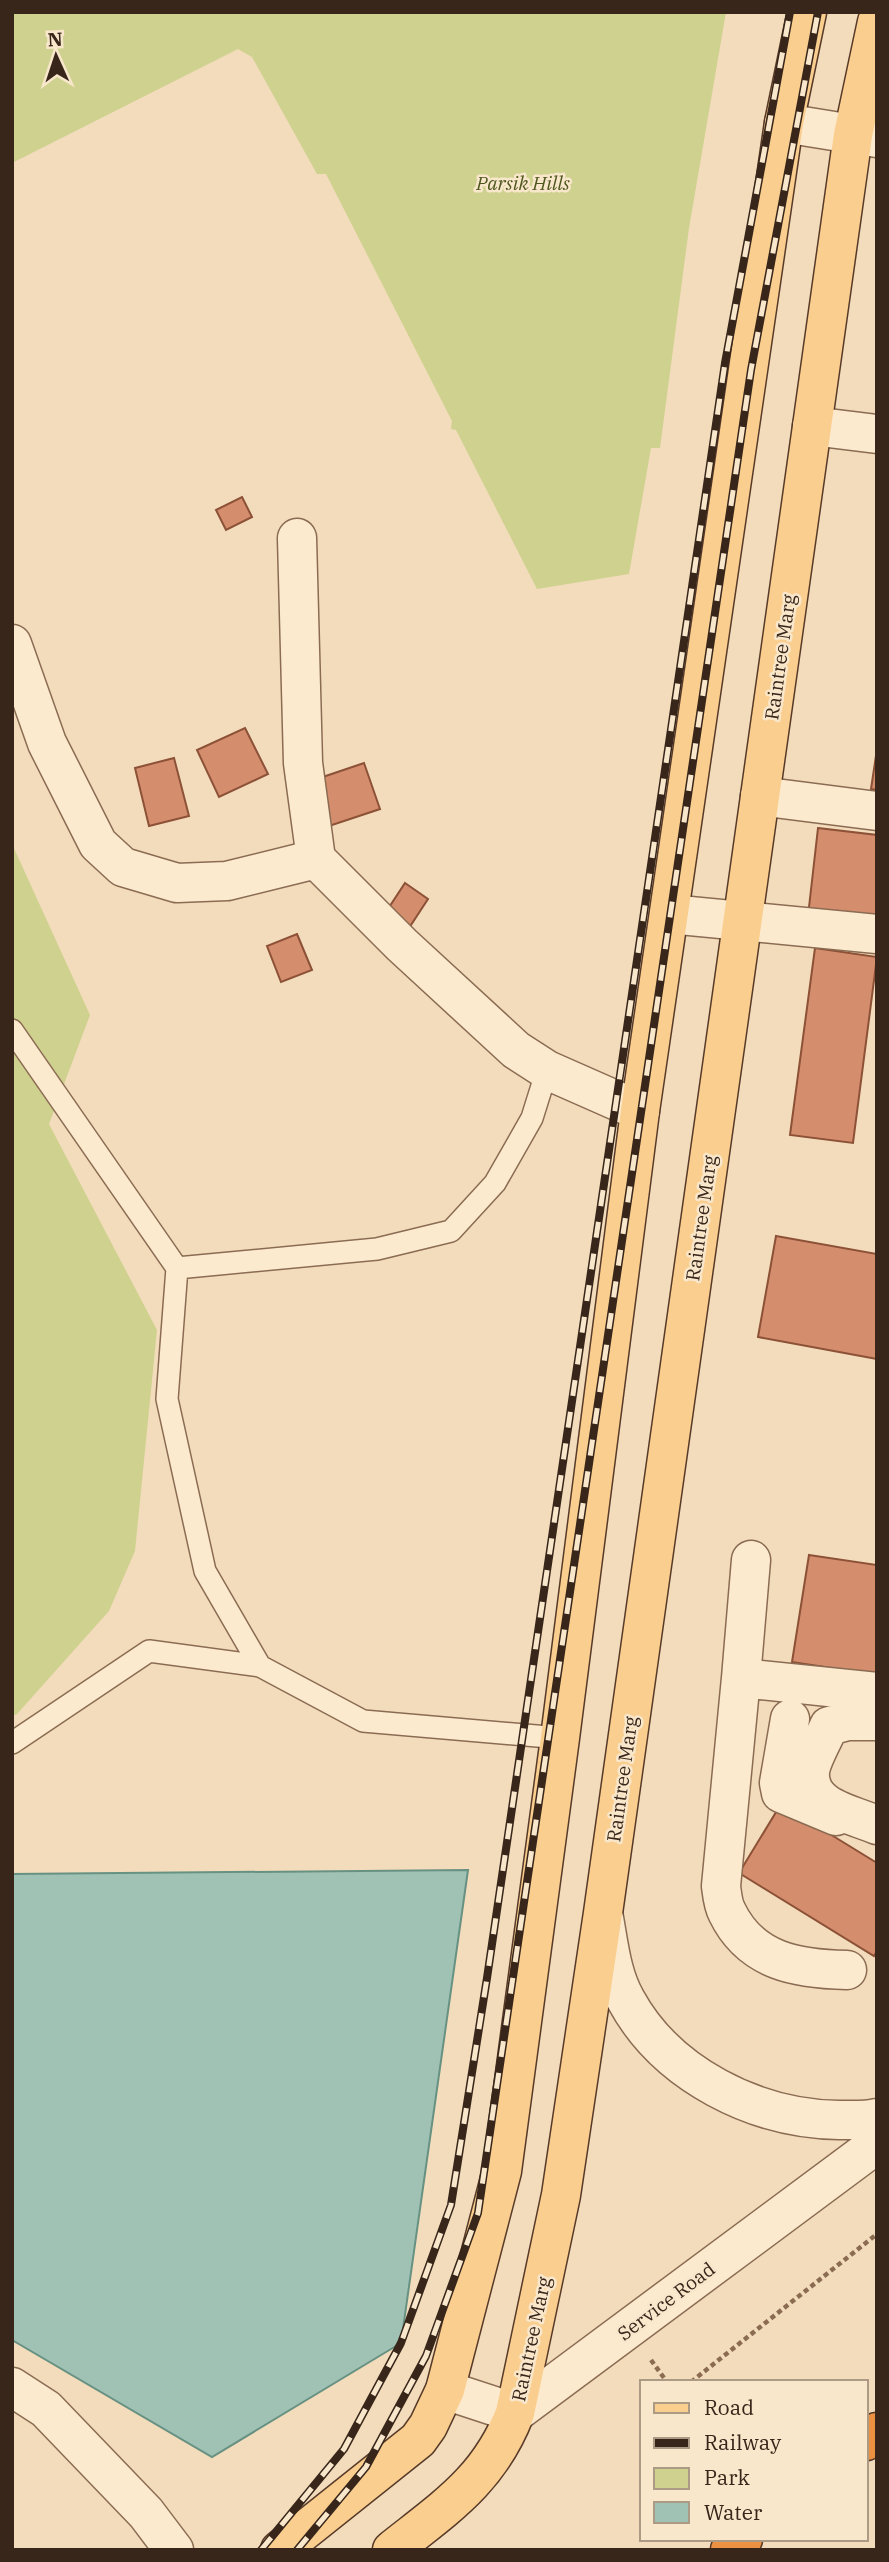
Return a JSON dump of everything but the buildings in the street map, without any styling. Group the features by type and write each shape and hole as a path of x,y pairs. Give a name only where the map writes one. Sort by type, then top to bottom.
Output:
{"main road":[{"path":"280,2550 418,2440 428,2426 444,2390 502,2171 561,1738 639,1111 784,123 807,12"},
{"name":"Raintree Marg","path":"392,2550 479,2477 507,2435 515,2413 561,2195 812,426 865,136 877,22"}],"street":[{"path":"784,123 865,136"},
{"path":"812,426 877,434"},
{"path":"297,538 303,763 316,859 402,945 516,1050 547,1070 639,1111"},
{"path":"12,644 47,743 98,844 123,867 177,883 227,881 316,859"},
{"path":"760,796 877,811"},
{"path":"668,914 877,934"},
{"path":"751,1560 721,1886 726,1911 741,1934 775,1961 810,1969 847,1970"},
{"path":"741,1678 877,1692"},
{"path":"790,1718 779,1783 781,1793 877,1833"},
{"path":"877,1721 848,1721 829,1726 810,1771 814,1794 821,1802 877,1825"},
{"path":"603,1913 612,1965 624,1998 641,2025 664,2050 708,2084 759,2107 814,2120 877,2118"},
{"name":"Service Road","path":"515,2413 877,2144"},
{"path":"12,2387 46,2409 146,2514 174,2550"},
{"path":"444,2390 515,2413"}],"lane":[{"path":"12,1030 177,1268 167,1399 205,1571 260,1666"},
{"path":"177,1268 377,1249 452,1231 495,1183 532,1118 547,1070"},
{"path":"12,1743 149,1651 260,1666 363,1721 561,1738"}],"path":[{"path":"694,2380 877,2234"}],"green space":[{"name":"Parsik Hills","path":"12,12 726,12 689,228 660,448 651,448 629,574 537,589 456,430 451,429 452,421 326,174 317,174 252,57 238,49 12,163"},
{"path":"12,844 90,1015 49,1124 157,1330 135,1551 109,1611 17,1714 12,1716"}],"water":[{"path":"468,1870 401,2343 212,2457 12,2340 12,1874"}],"railway":[{"path":"261,2550 344,2449 401,2343 451,2205 487,1978 725,363 790,12"},
{"path":"297,2550 366,2467 426,2356 478,2213 751,370 818,12"}]}
